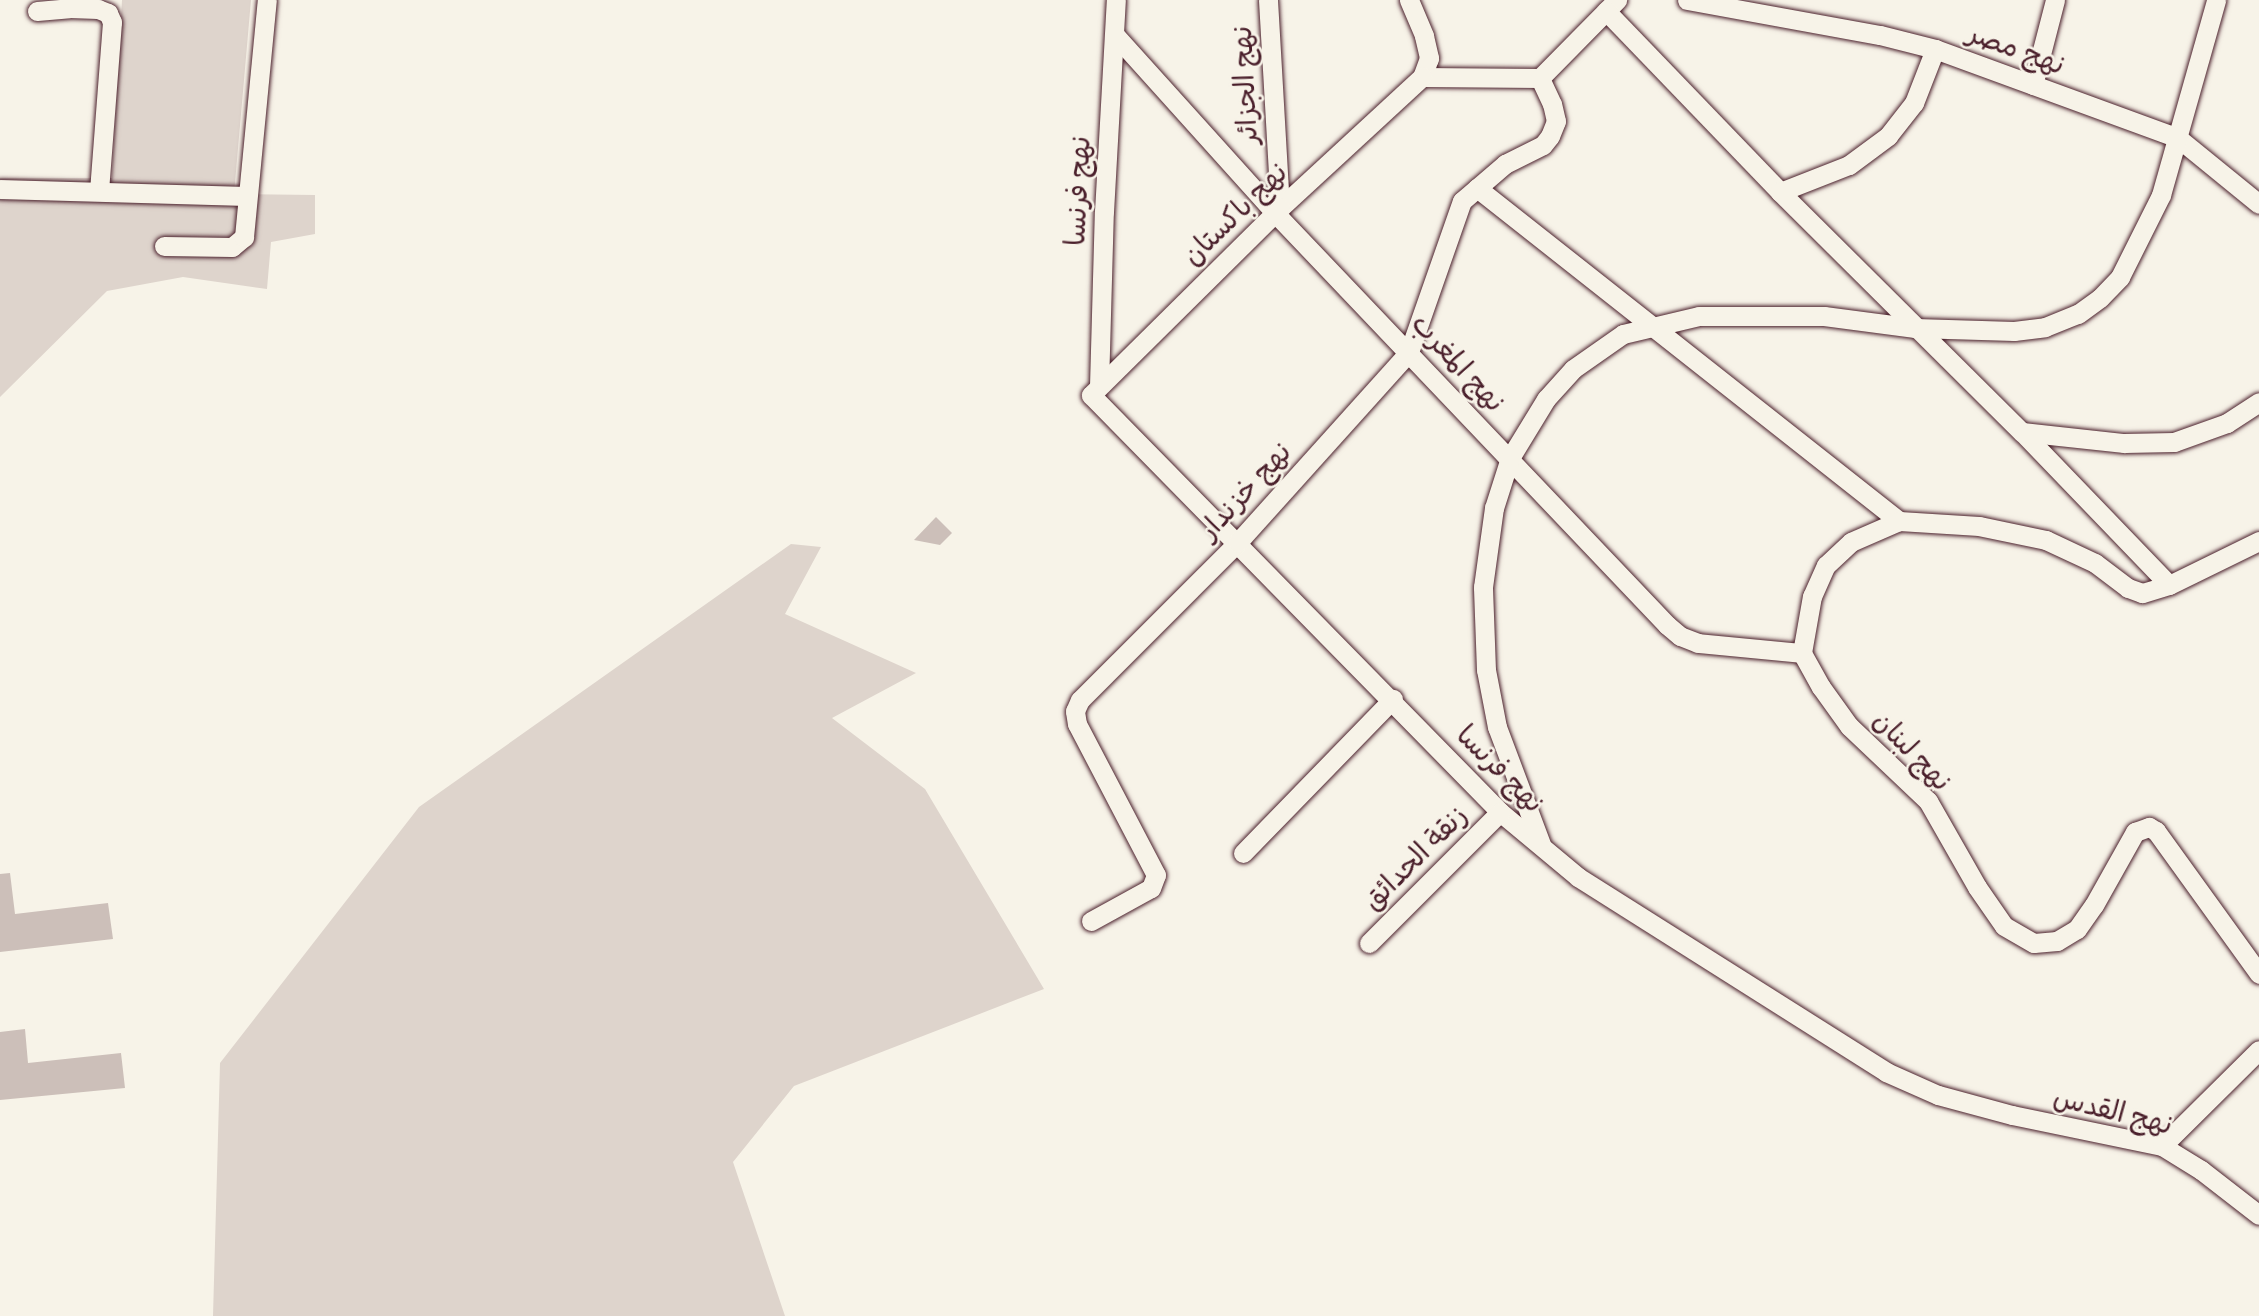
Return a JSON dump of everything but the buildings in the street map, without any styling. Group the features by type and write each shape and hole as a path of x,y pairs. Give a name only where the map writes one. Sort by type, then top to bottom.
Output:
{"street":[{"path":"164,246 232,247 239,244 244,237 267,0"},
{"name":"نهج فرنسا","path":"1116,0 1095,390 1500,812 1578,877 1886,1073 1938,1096"},
{"name":"نهج الجزائر","path":"1268,0 1278,211"},
{"path":"1409,0 1424,36 1429,58 1422,78 1540,78 1611,5 1780,192 2022,432 2169,585"},
{"name":"نهج مصر","path":"1687,0 1880,35 1935,49 2178,138 2259,204"},
{"path":"2033,85 2055,0"},
{"path":"1543,848 1497,727 1486,670 1483,587 1488,543 1510,458 1546,399 1573,369 1623,334 1699,316 1775,314 1875,320 1915,328 2014,331 2045,327 2078,314 2114,284 2130,260 2161,195 2216,0"},
{"path":"37,11 98,9 108,13 112,22 99,190"},
{"name":"نهج المغرب","path":"1115,35 1409,352 1680,636 1722,647 1802,653"},
{"path":"1780,192 1849,165 1888,136 1914,103 1935,49"},
{"name":"نهج باكستان","path":"1095,390 1278,211 1422,78"},
{"name":"نهج خزندار","path":"1091,921 1151,888 1156,875 1077,724 1075,711 1080,700 1238,542 1409,352 1462,201 1505,164 1543,145 1550,136 1556,121 1552,104 1540,78"},
{"path":"1477,188 1899,521"},
{"path":"0,189 246,196"},
{"path":"2022,432 2124,443 2174,442 2227,423 2259,402"},
{"path":"1802,653 1812,596 1826,565 1851,542 1899,521 1979,526 2046,540 2095,563 2128,588 2142,593 2169,585 2259,541"},
{"name":"نهج لبنان","path":"1802,653 1821,687 1849,726 1928,802 1977,887 2004,926 2034,943 2057,941 2077,929 2094,905 2135,832 2149,827 2156,831 2259,974"},
{"path":"1243,853 1393,699"},
{"name":"زنقة الحدائق","path":"1369,943 1500,812"},
{"path":"2162,1146 2259,1050"},
{"name":"نهج القدس","path":"1938,1096 2012,1115 2162,1146 2201,1170 2259,1214"}],"shaded area":[{"path":"122,0 251,0 234,194 315,195 315,234 271,242 267,289 183,277 107,291 0,397 0,178 112,178"},
{"path":"791,544 821,547 785,614 916,673 832,718 925,789 1044,989 794,1086 733,1162 785,1316 213,1316 220,1063 419,807"}]}
